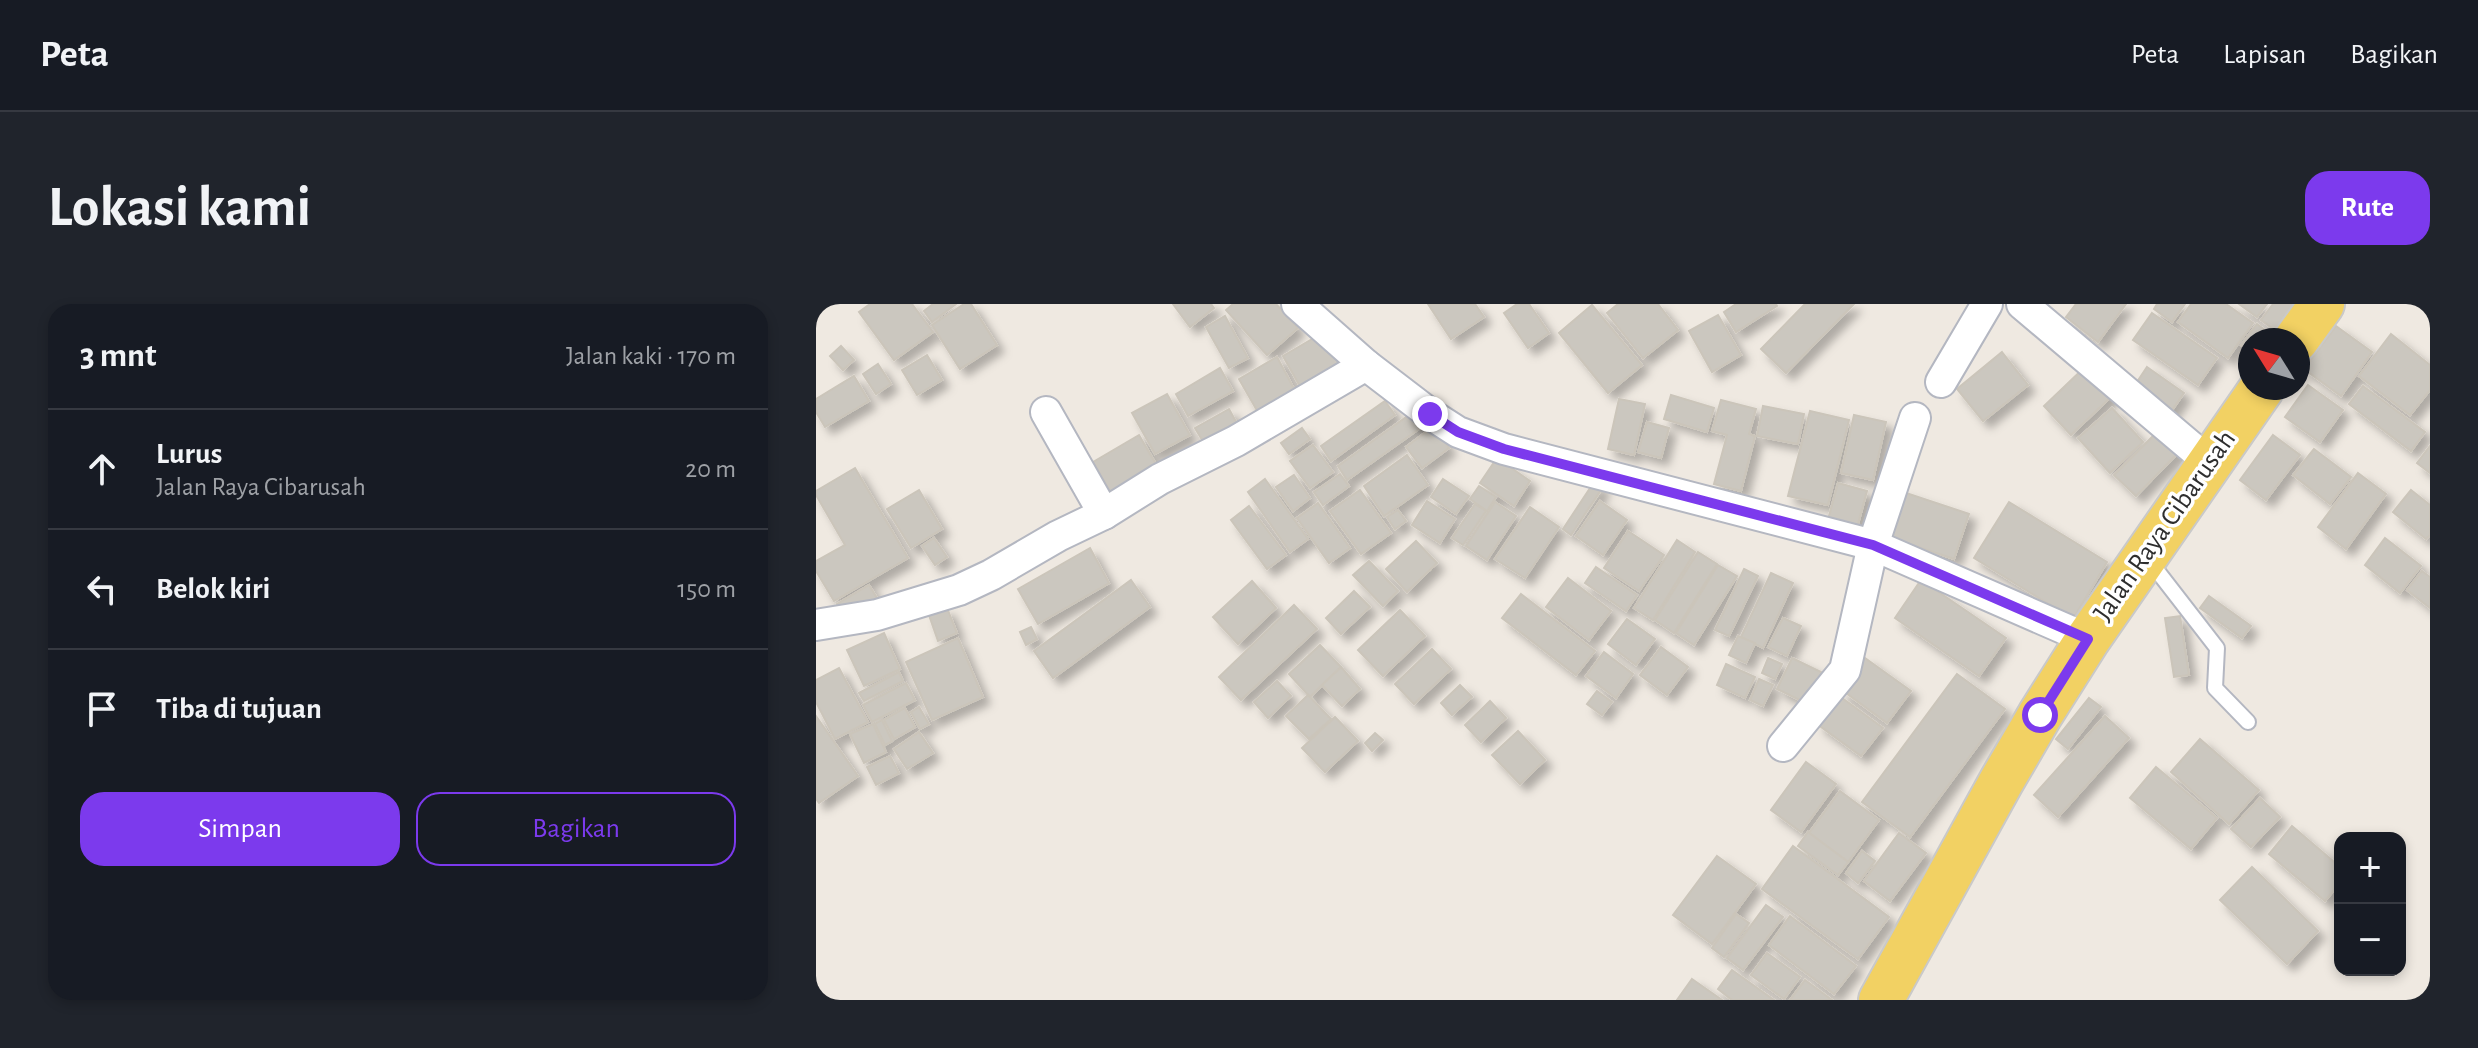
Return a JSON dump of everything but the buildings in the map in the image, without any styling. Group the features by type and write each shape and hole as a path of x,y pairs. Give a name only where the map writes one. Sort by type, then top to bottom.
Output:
{"main road":[{"path":"2305,328 2322,304"},
{"name":"Jalan Raya Cibarusah","path":"1884,999 2001,782 2088,639 2253,400"}],"street":[{"path":"1297,304 1366,365 1458,432 1478,440 1873,545 2088,639"},
{"path":"1941,382 1987,304"},
{"path":"2022,304 2209,462"},
{"path":"816,625 877,615 959,590 1104,514 1160,479 1236,441 1366,365"},
{"path":"1046,412 1104,514"},
{"path":"1783,746 1845,670 1873,545 1915,418"}],"lane":[{"path":"2145,556 2217,648 2215,688 2248,722"}],"route":[{"path":"1430,414 1458,432 1504,449 1873,545 2088,639 2040,715"}]}
